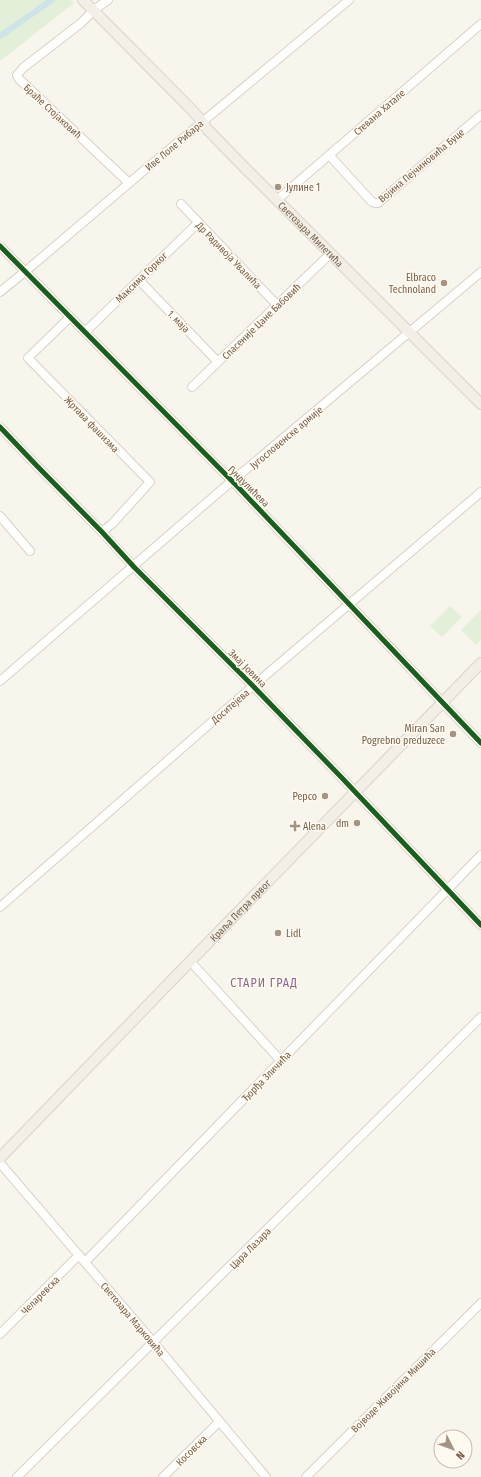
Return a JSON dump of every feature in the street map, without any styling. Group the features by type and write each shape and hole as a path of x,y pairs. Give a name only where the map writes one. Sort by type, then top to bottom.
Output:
{"main road":[{"name":"Светозара Милетића","path":"83,0 330,254 481,404"},
{"name":"Краља Петра првог","path":"0,1158 481,663"}],"street":[{"path":"94,10 108,0"},
{"name":"Иве Лоле Рибара","path":"0,292 202,121 349,0"},
{"name":"Браће Стојаковић","path":"94,10 81,23 23,68 17,75 19,79 44,104 129,183"},
{"name":"Стевана Хатале","path":"277,200 330,156 481,24"},
{"name":"Војина Пејчиновића Буце","path":"330,156 372,202 378,203 481,115"},
{"name":"Др Радивоја Увалића","path":"181,204 277,305"},
{"name":"Максима Горког","path":"85,332 198,223"},
{"name":"Гундулићева","path":"0,246 232,482 481,743"},
{"name":"Спасеније Цане Бабовић","path":"192,387 330,254"},
{"name":"Југословенске армије","path":"0,681 232,482 481,272"},
{"name":"1. маја","path":"139,280 218,362"},
{"name":"Жртава фашизма","path":"70,316 28,358 150,482 112,524 102,532"},
{"name":"Змај Јовина","path":"0,427 134,567 254,686 481,925"},
{"name":"Доситејева","path":"0,907 349,604 481,492"},
{"path":"0,516 30,551"},
{"name":"Ђорђа Зличића","path":"82,1259 281,1061 481,855"},
{"path":"190,961 281,1061"},
{"name":"Цара Лазара","path":"17,1477 154,1343 481,1017"},
{"name":"Светозара Марковића","path":"0,1163 266,1477"},
{"name":"Челаревска","path":"0,1334 82,1259"},
{"name":"Војводе Живојина Мишића","path":"306,1477 481,1303"},
{"name":"Косовска","path":"163,1477 219,1422"}],"green space":[{"path":"0,0 70,0 74,3 0,61"},
{"path":"450,606 462,617 442,637 430,626"},
{"path":"481,610 481,640 476,645 461,630"}],"waterway":[{"path":"0,36 52,0"}],"cycle path":[{"path":"0,246 237,486 481,743"},
{"path":"0,427 134,567 253,686 342,778 481,925"}],"place":[{"name":"Јулине 1","path":"278,187"},
{"name":"Elbraco Technoland","path":"444,283"},
{"name":"Miran San Pogrebno preduzece","path":"453,734"},
{"name":"Pepco","path":"325,796"},
{"name":"dm","path":"357,823"},
{"name":"Alena","path":"295,826"},
{"name":"Lidl","path":"278,933"}],"district":[{"name":"СТАРИ ГРАД","path":"264,983"}]}
